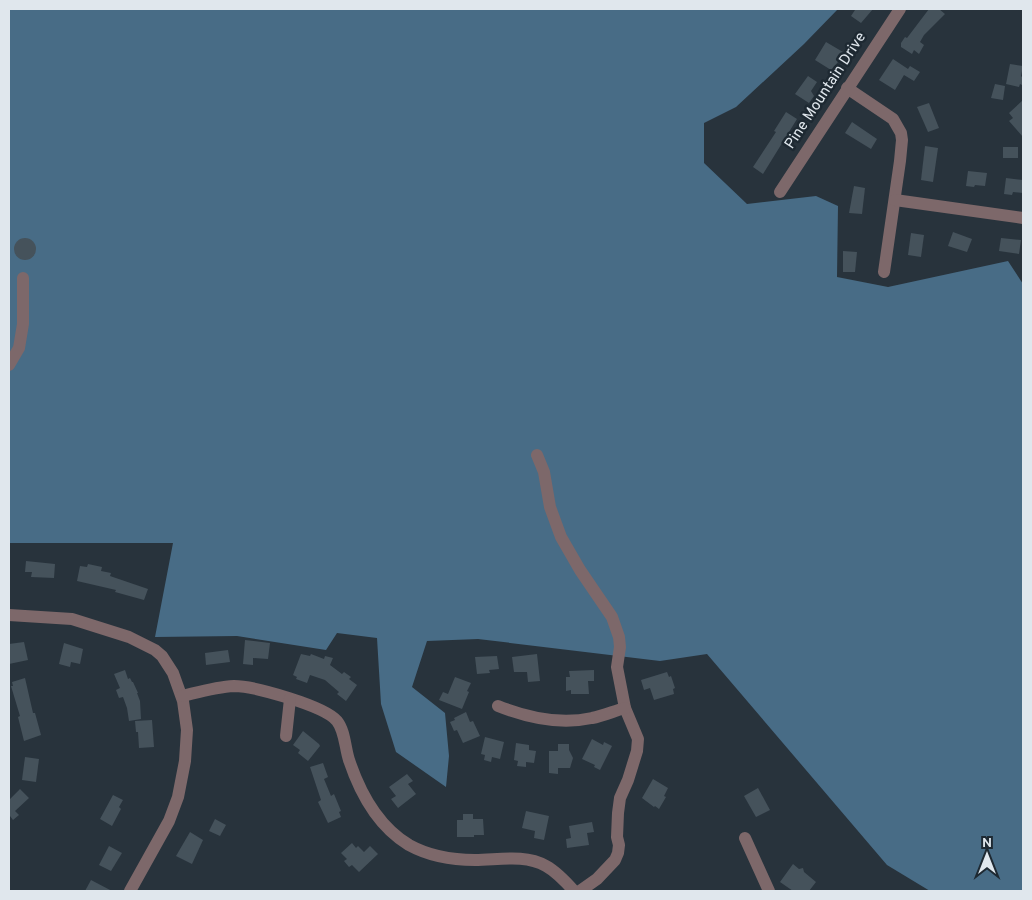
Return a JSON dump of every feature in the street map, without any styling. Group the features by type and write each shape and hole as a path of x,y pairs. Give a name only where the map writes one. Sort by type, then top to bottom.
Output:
{"street":[{"name":"Pine Mountain Drive","path":"780,192 900,9"},
{"path":"847,88 894,119 901,132 902,147 884,272"},
{"path":"895,200 1023,218"},
{"path":"9,365 19,348 24,278"},
{"path":"536,455 544,472 550,507 561,537 580,570 612,617 619,637 620,646 617,667 625,708 638,739 638,751 620,798 617,837 618,853 615,860 597,879 580,891"},
{"path":"9,615 72,619 129,637 145,644 162,656 173,673 182,696 186,717 187,745 178,797 169,821 130,891"},
{"path":"182,696 236,686 266,691 311,705 336,720 342,730 349,760 369,805 394,833 409,845 445,858 522,860 544,865 556,873 574,891"},
{"path":"286,736 290,699"},
{"path":"498,706 544,720 562,722 593,718 625,708"},
{"path":"745,838 769,891"}],"shaded area":[{"path":"9,9 838,9 804,44 736,107 704,123 704,163 747,204 816,196 838,206 837,277 888,287 1008,261 1023,284 1023,891 930,891 887,865 707,654 660,661 478,639 427,641 412,687 445,713 449,756 446,787 396,752 381,704 377,638 337,633 326,650 237,636 155,637 173,543 9,543"}],"building":[{"path":"854,9 873,9 861,23 851,16"},
{"path":"929,9 939,9 945,14 924,35 920,42 924,45 919,54 914,50 912,54 901,47 901,43"},
{"path":"826,42 843,52 831,70 815,60"},
{"path":"893,59 908,69 910,66 920,72 914,81 904,75 895,90 879,80"},
{"path":"1010,64 1023,66 1022,85 1020,84 1019,87 1006,84"},
{"path":"808,76 817,82 811,91 814,96 809,103 795,94"},
{"path":"995,84 1005,86 1003,100 991,98"},
{"path":"1023,100 1023,137 1009,121 1013,118 1009,113"},
{"path":"929,103 939,128 928,132 917,107"},
{"path":"786,112 797,119 763,174 753,167 776,132 774,131"},
{"path":"852,122 877,139 871,149 845,133"},
{"path":"925,146 938,148 933,182 921,180"},
{"path":"1003,147 1018,147 1018,158 1003,158"},
{"path":"968,171 987,173 985,186 966,186"},
{"path":"1006,178 1023,180 1023,193 1013,192 1012,195 1004,194"},
{"path":"854,186 865,188 862,214 849,213"},
{"path":"953,232 972,239 967,252 948,246"},
{"path":"911,233 924,235 921,257 908,255"},
{"path":"25,238 33,241 36,249 33,257 25,260 17,257 14,249 17,241"},
{"path":"1001,238 1021,240 1019,254 999,251"},
{"path":"843,251 857,252 855,272 843,272"},
{"path":"26,561 55,564 54,578 31,577 32,572 25,572"},
{"path":"88,564 102,567 101,571 111,573 110,576 148,589 144,600 115,592 116,590 77,581 80,566 87,567"},
{"path":"245,640 270,643 268,659 253,658 253,665 243,664"},
{"path":"24,642 28,660 9,664 9,644"},
{"path":"64,643 83,649 80,664 71,662 70,667 59,664"},
{"path":"228,650 230,662 206,665 205,653"},
{"path":"301,654 310,656 311,654 324,659 325,656 333,658 330,665 342,674 344,672 351,677 349,679 357,685 346,701 325,680 310,675 307,683 296,679 297,677 293,675"},
{"path":"537,654 540,681 528,682 527,672 514,672 512,657"},
{"path":"497,656 499,669 489,670 490,673 477,674 475,657"},
{"path":"125,670 128,679 130,678 133,682 138,693 141,719 129,721 123,697 119,698 116,690 120,688 114,674"},
{"path":"594,670 594,681 588,681 589,694 571,694 571,690 566,691 566,677 570,677 569,671"},
{"path":"667,672 669,677 671,676 675,688 673,689 674,694 654,700 650,688 644,690 641,680"},
{"path":"455,677 471,683 462,709 439,700 443,692 448,694"},
{"path":"25,678 33,713 35,713 41,735 24,741 18,717 20,716 11,686 13,686 12,682"},
{"path":"466,712 470,722 473,721 480,736 463,743 457,730 454,731 450,722"},
{"path":"152,720 154,747 139,748 135,721"},
{"path":"303,731 320,746 308,761 298,753 300,750 293,745"},
{"path":"485,737 504,742 500,759 492,757 491,762 484,760 485,755 481,754"},
{"path":"592,739 603,745 604,742 612,746 600,770 594,767 595,765 582,759"},
{"path":"516,743 529,745 529,750 536,751 534,763 526,762 526,767 517,766 518,761 514,760"},
{"path":"558,744 569,744 569,750 573,758 570,768 558,768 558,774 549,773 549,751 558,751"},
{"path":"25,757 39,759 36,782 22,780"},
{"path":"323,763 328,777 324,779 331,796 334,794 341,811 339,812 341,817 328,823 318,802 321,800 310,767"},
{"path":"407,774 413,781 408,784 416,794 398,808 391,799 396,796 389,787"},
{"path":"653,779 668,788 664,796 666,797 659,809 642,798"},
{"path":"758,788 770,810 756,817 744,796"},
{"path":"20,789 29,798 15,811 19,815 13,820 9,817 9,800"},
{"path":"113,795 123,800 119,807 121,809 112,826 100,819"},
{"path":"526,811 549,816 544,840 534,838 535,831 522,828"},
{"path":"463,814 473,814 473,819 483,819 484,835 457,837 457,820 463,820"},
{"path":"215,819 226,825 220,836 209,831"},
{"path":"592,822 594,832 587,833 589,845 567,848 566,839 571,838 569,826"},
{"path":"190,832 203,840 192,864 176,856"},
{"path":"352,843 356,848 358,846 364,852 370,846 378,854 359,872 352,865 349,867 344,861 347,859 341,853"},
{"path":"109,846 122,853 111,871 99,865"},
{"path":"793,864 799,869 803,868 804,872 816,882 809,891 793,891 780,882"},
{"path":"91,880 112,891 85,891"}]}
